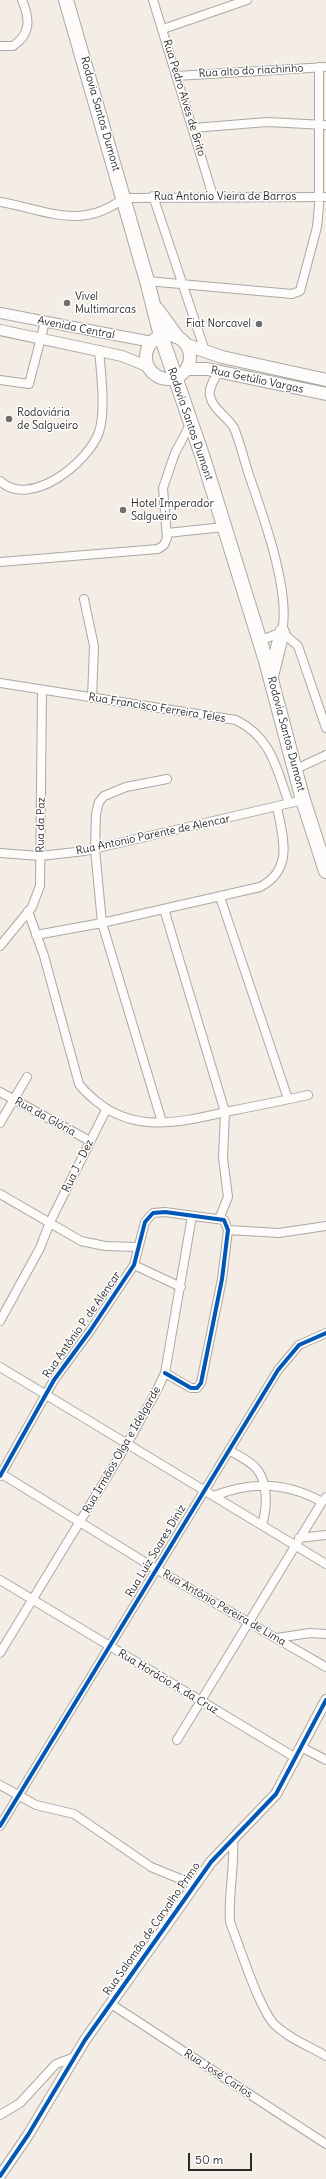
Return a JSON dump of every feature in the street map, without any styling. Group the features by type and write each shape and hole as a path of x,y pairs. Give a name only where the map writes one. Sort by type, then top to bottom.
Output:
{"highway":[{"name":"Rodovia Santos Dumont","path":"66,0 154,305 156,339 174,378 191,422 258,641 271,678 303,800 326,871"},
{"path":"154,305 182,340"},
{"path":"271,678 282,632"}],"main road":[{"path":"182,340 190,358 187,369 174,378 161,378 148,367 146,354 156,339 182,340 222,357 326,380"},
{"name":"Rua Getúlio Vargas","path":"187,369 207,369 219,371 326,394"}],"street":[{"path":"0,46 13,46 26,33 28,27 22,0"},
{"name":"Rua Pedro Alves de Brito","path":"153,0 214,196"},
{"path":"163,29 247,0"},
{"path":"147,281 292,294 300,291 317,227 322,197 322,67"},
{"name":"Rua alto do riachinho","path":"176,76 322,67"},
{"path":"193,128 247,122 322,124"},
{"path":"153,196 184,284 205,351"},
{"name":"Rua Antonio Vieira de Barros","path":"124,198 153,196 322,197"},
{"path":"0,202 26,207 58,216 74,218 87,216 113,206 124,198"},
{"name":"Avenida Central","path":"0,313 45,322 156,339"},
{"path":"0,380 29,384 39,340 45,322"},
{"name":"Avenida Central","path":"0,330 39,340 99,350 122,356 148,367"},
{"path":"0,481 6,486 15,489 26,490 40,486 58,478 71,469 92,445 99,433 101,420 99,350"},
{"path":"219,371 212,383 210,396 217,409 233,427 258,503 282,587 285,618 282,632"},
{"path":"0,562 158,549 166,542 167,533 163,488 175,453 191,422"},
{"path":"167,533 224,527"},
{"path":"84,599 94,646 92,698"},
{"path":"258,641 282,632"},
{"path":"282,632 298,646 326,728"},
{"name":"Rua Francisco Ferreira Teles","path":"0,683 225,718 248,726 265,744 289,803"},
{"name":"Rua da Paz","path":"0,946 34,902 40,886 42,690"},
{"path":"296,770 326,755"},
{"path":"162,1122 102,923 95,849 96,814 99,802 104,796 126,787 167,779"},
{"name":"Rua Antonio Parente de Alencar","path":"0,854 40,856 95,849 303,800"},
{"path":"36,935 102,923 260,888 273,879 279,870 285,853 277,807"},
{"path":"220,897 288,1099"},
{"path":"164,909 225,1112 223,1158 228,1197 224,1212 219,1219"},
{"path":"28,911 52,985 79,1084 84,1091 106,1110 141,1122 162,1122 199,1119 225,1112 308,1095"},
{"path":"0,1124 27,1077"},
{"name":"Rua da Glória","path":"0,1092 90,1141"},
{"name":"Rua J - Dez","path":"0,1321 40,1248 50,1222 106,1110"},
{"path":"0,1194 81,1240 105,1246 138,1247"},
{"path":"165,1373 191,1388 197,1388 201,1383 216,1314 228,1229 225,1221 165,1212 153,1213 145,1222 134,1265 181,1287"},
{"name":"Rua Irmãos Olga e Idelgarde","path":"0,1653 127,1444 165,1373 192,1216"},
{"path":"228,1229 279,1233 326,1226"},
{"name":"Rua Antônio P. de Alencar","path":"0,1474 54,1380 90,1331 134,1265"},
{"name":"Rua Luiz Soares Diniz","path":"0,1826 203,1490 291,1352 306,1341 326,1333"},
{"path":"0,1367 262,1525 297,1542 326,1564"},
{"path":"228,1450 255,1467 264,1485 266,1508 262,1525"},
{"name":"Rua Antônio Pereira de Lima","path":"0,1474 156,1569 326,1667"},
{"path":"177,1740 324,1499 295,1489 264,1485 238,1488 214,1496"},
{"path":"297,1542 326,1535"},
{"name":"Rua Horácio A. da Cruz","path":"0,1580 200,1702 296,1758"},
{"path":"277,1638 310,1633 326,1634"},
{"name":"Rua Salomão de Carvalho Primo","path":"0,2176 28,2135 75,2057 211,1862 276,1794 326,1700"},
{"path":"301,1747 326,1760"},
{"path":"0,1785 36,1805 74,1814 151,1867 195,1885"},
{"path":"233,1838 234,1864 229,1908 230,1922 263,2007 273,2023 283,2031 326,2056"},
{"name":"Rua José Carlos","path":"111,2004 325,2142"},
{"path":"0,2116 20,2103 56,2064 75,2057"}],"cycle path":[{"path":"0,1476 54,1380 90,1331 134,1265 145,1222 153,1213 165,1212 224,1220 228,1230 222,1279 201,1383 197,1388 191,1388 165,1373"},
{"path":"0,1826 278,1370 299,1345 326,1333"},
{"path":"0,2176 28,2135 85,2040 211,1862 276,1794 326,1700"}],"place":[{"name":"Vivel Multimarcas","path":"67,303"},
{"name":"Fiat Norcavel","path":"259,324"},
{"name":"Rodoviária de Salgueiro","path":"9,419"},
{"name":"Hotel Imperador Salgueiro","path":"123,510"}]}
